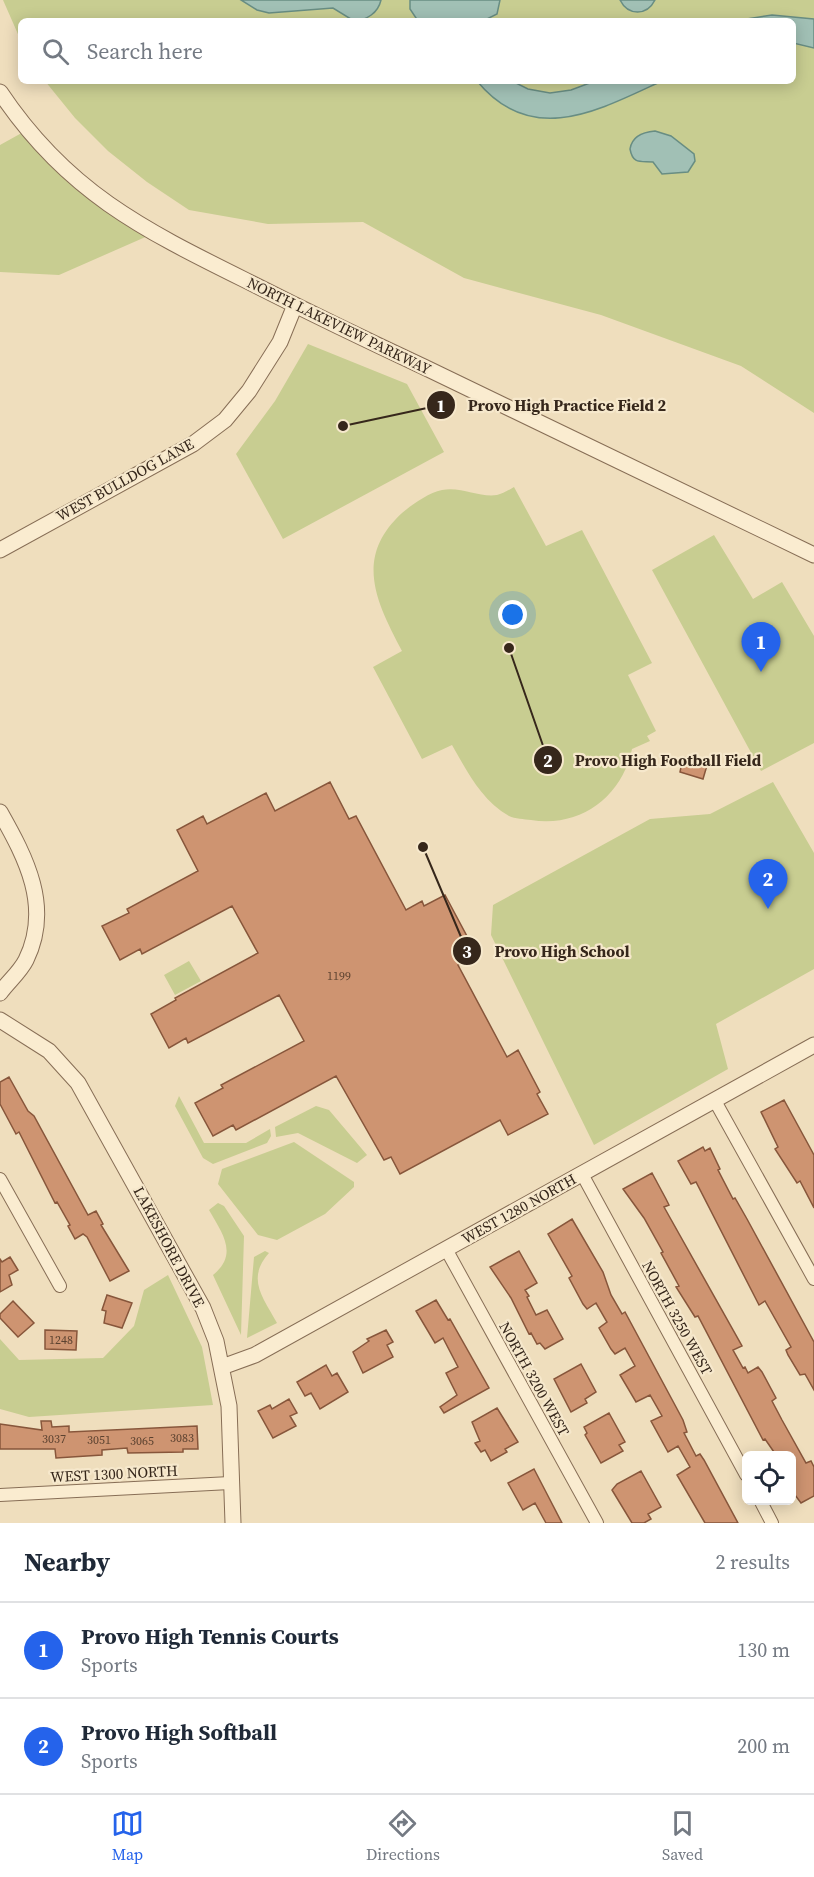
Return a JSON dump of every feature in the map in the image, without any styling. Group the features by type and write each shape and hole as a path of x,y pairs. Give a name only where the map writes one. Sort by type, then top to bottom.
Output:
{"street":[{"name":"NORTH LAKEVIEW PARKWAY","path":"0,92 47,152 107,205 148,231 295,305 814,555"},
{"name":"WEST BULLDOG LANE","path":"0,550 193,444 225,420 249,391 280,342 295,305"},
{"path":"0,812 25,856 37,895 36,930 26,961 0,993"},
{"name":"LAKESHORE DRIVE","path":"0,1020 49,1051 78,1083 203,1308 216,1341 229,1406 233,1523"},
{"name":"WEST 1280 NORTH","path":"222,1367 255,1355 814,1045"},
{"path":"715,1101 814,1279"},
{"name":"NORTH 3250 WEST","path":"582,1174 742,1466"},
{"path":"0,1179 60,1286"},
{"name":"NORTH 3200 WEST","path":"446,1249 597,1523"},
{"name":"WEST 1300 NORTH","path":"0,1495 230,1483"},
{"path":"763,1505 772,1523"}],"green space":[{"path":"3,0 814,0 814,413 741,366 601,315 464,278 363,222 268,224 189,210 147,182 108,151 75,118 47,84 796,84 796,18 18,18 18,34"},
{"path":"27,130 150,235 59,275 0,272 0,145"},
{"path":"308,344 407,384 444,452 283,539 236,454 275,401"},
{"path":"514,487 546,546 582,530 652,663 628,675 656,731 647,736 650,741 632,749 627,766 609,795 582,814 566,819 549,821 509,816 490,802 469,775 452,745 422,759 373,667 402,651 385,616 374,581 374,564 378,547 387,530 402,513 437,491 449,489 497,495"},
{"path":"714,535 753,599 782,582 814,636 814,743 761,771 652,570"},
{"path":"773,782 814,853 814,969 716,1024 728,1069 594,1145 491,935 493,905 650,819 710,814"},
{"path":"189,961 201,981 175,995 164,975"},
{"path":"179,1096 204,1143 246,1143 270,1129 271,1136 267,1143 213,1164 203,1158 175,1106"},
{"path":"316,1106 329,1110 367,1155 357,1163 298,1133 276,1137 275,1127"},
{"path":"294,1142 354,1182 354,1187 325,1214 277,1240 258,1235 218,1184 222,1169"},
{"path":"218,1203 224,1206 244,1236 241,1335 213,1275 221,1267 227,1251 223,1235 209,1210"},
{"path":"265,1251 269,1253 259,1271 259,1288 277,1323 247,1338 254,1257"},
{"path":"168,1275 202,1347 213,1405 29,1417 0,1409 0,1339 19,1360 103,1358 134,1326 144,1290"}],"water":[{"path":"241,0 381,0 377,9 365,18 349,18 333,8 269,13 257,10"},
{"path":"410,0 500,0 497,14 489,18 416,18 410,9"},
{"path":"620,0 655,0 647,9 638,12 628,9"},
{"path":"772,15 814,19 814,48 796,44 796,18 753,18"},
{"path":"480,84 518,84 528,89 550,93 571,90 587,84 655,84 614,103 566,117 543,118 520,113 498,101"},
{"path":"655,131 671,136 694,154 695,161 688,172 662,174 653,162 638,161 633,158 630,149 633,141 642,134"}],"building":[{"path":"683,757 708,762 703,779 680,772"},
{"path":"330,782 349,819 356,816 406,910 422,901 424,906 445,895 477,955 458,965 507,1057 518,1050 540,1092 537,1094 548,1114 508,1135 500,1120 400,1174 391,1157 384,1160 336,1076 236,1130 233,1125 213,1136 195,1103 223,1088 221,1085 304,1041 279,995 188,1043 186,1038 169,1048 151,1014 176,1000 175,998 258,953 232,906 142,954 140,949 120,960 102,926 129,913 127,909 198,871 177,830 203,816 207,824 266,793 275,811"},
{"path":"9,1077 28,1111 34,1116 88,1215 96,1211 103,1224 101,1225 129,1271 110,1281 87,1237 83,1234 75,1239 68,1226 70,1225 57,1202 55,1203 19,1132 16,1134 0,1104 0,1082"},
{"path":"784,1100 814,1155 814,1208 800,1181 797,1183 775,1149 778,1147 761,1112"},
{"path":"703,1147 705,1151 710,1148 733,1199 735,1198 747,1219 814,1342 814,1390 805,1374 800,1375 788,1355 786,1350 791,1347 765,1301 759,1305 696,1182 691,1184 678,1161"},
{"path":"652,1173 669,1205 664,1207 742,1346 733,1350 748,1373 758,1367 762,1372 776,1398 772,1401 782,1420 806,1463 811,1461 814,1467 814,1496 801,1503 796,1496 796,1451 773,1451 765,1439 763,1440 698,1316 695,1317 676,1287 679,1286 661,1253 663,1252 644,1218 623,1189"},
{"path":"572,1219 603,1272 611,1295 622,1314 625,1312 683,1420 687,1432 684,1433 696,1456 700,1454 704,1460 738,1523 705,1523 677,1475 690,1467 678,1446 668,1452 651,1421 662,1416 650,1395 636,1402 620,1375 635,1366 625,1348 615,1354 611,1349 599,1328 607,1322 596,1303 587,1309 583,1304 569,1278 572,1276 548,1234"},
{"path":"519,1251 537,1283 525,1290 536,1315 547,1310 563,1339 545,1349 540,1343 537,1344 531,1333 529,1334 511,1298 490,1267"},
{"path":"10,1257 18,1270 9,1275 12,1285 0,1292 0,1259 2,1262"},
{"path":"107,1295 132,1303 122,1328 104,1323 106,1311 102,1310"},
{"path":"436,1300 448,1320 450,1319 489,1388 444,1413 440,1407 457,1395 446,1373 458,1367 443,1338 435,1343 416,1311"},
{"path":"13,1301 34,1323 18,1337 0,1318 0,1314"},
{"path":"45,1330 77,1331 76,1350 45,1349"},
{"path":"386,1330 393,1342 387,1345 393,1357 363,1373 353,1352 369,1341 367,1339"},
{"path":"581,1364 596,1392 585,1399 587,1403 571,1412 554,1379"},
{"path":"326,1365 332,1376 337,1373 348,1392 320,1409 311,1393 305,1396 297,1382"},
{"path":"289,1399 297,1413 290,1416 296,1426 273,1438 258,1411 270,1405 272,1409"},
{"path":"497,1408 518,1442 505,1449 507,1452 491,1461 485,1450 481,1452 475,1443 480,1441 472,1422"},
{"path":"609,1413 625,1442 619,1445 623,1451 601,1463 585,1435 587,1433 584,1427"},
{"path":"41,1421 51,1421 52,1427 69,1426 69,1432 197,1426 198,1449 183,1449 183,1452 128,1453 127,1448 102,1450 102,1455 56,1458 55,1449 0,1449 0,1424 42,1430"},
{"path":"534,1469 562,1523 546,1523 535,1503 523,1510 508,1483"},
{"path":"641,1471 661,1507 648,1514 651,1519 644,1523 632,1523 612,1490 617,1484"}],"place":[{"name":"Provo High Practice Field 2","path":"343,426"},
{"name":"Provo High Football Field","path":"509,648"},
{"name":"Provo High Tennis Courts","path":"761,672"},
{"name":"Provo High School","path":"423,847"},
{"name":"Provo High Softball","path":"768,909"}]}
